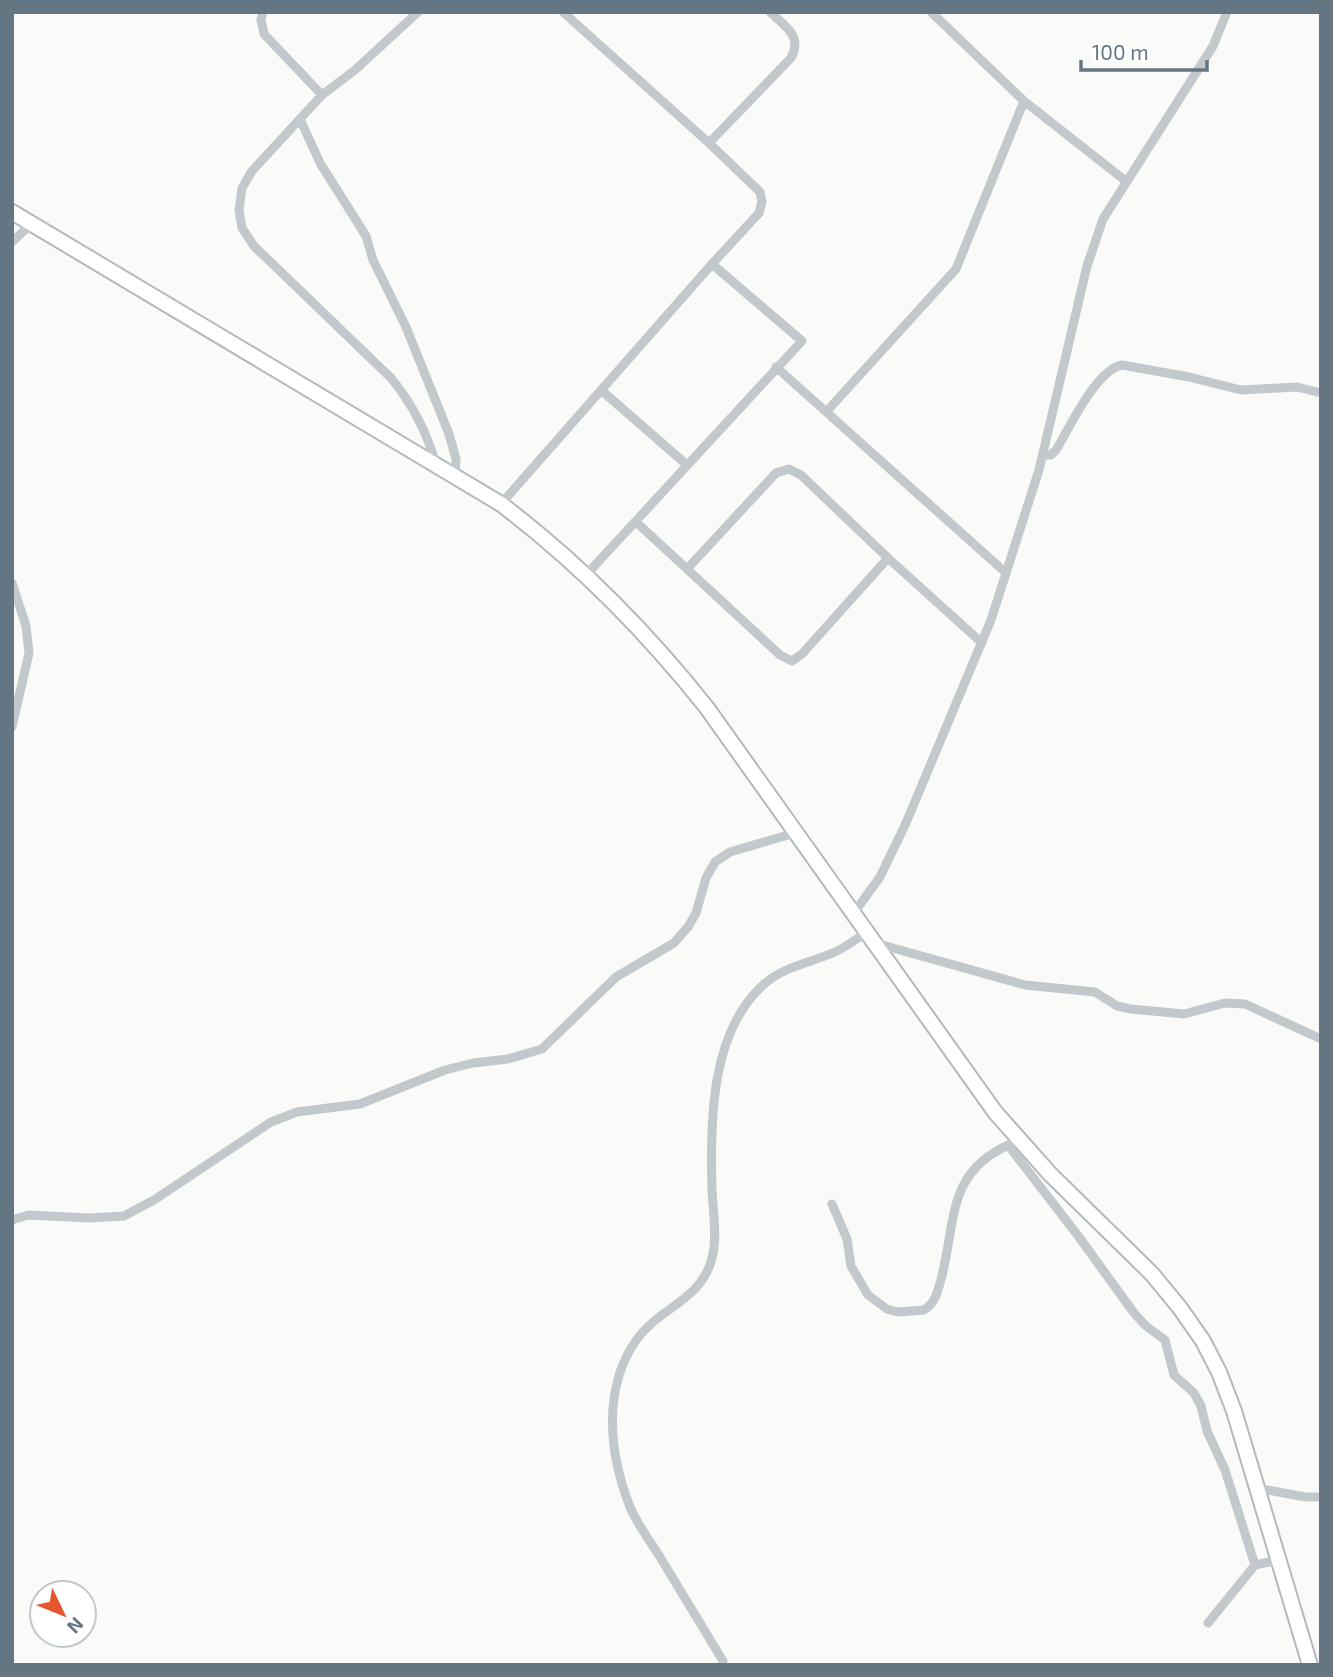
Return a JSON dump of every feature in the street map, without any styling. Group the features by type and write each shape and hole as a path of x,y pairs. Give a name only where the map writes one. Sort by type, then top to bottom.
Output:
{"highway":[{"path":"12,212 501,504 534,529 631,617 707,708 995,1112 1013,1143 1152,1274 1203,1340 1234,1411 1310,1665"}],"street":[{"path":"263,12 261,19 264,34 322,95"},
{"path":"418,12 355,70 322,95 252,172 242,188 239,210 242,228 254,246 391,377 412,406 427,434 436,466"},
{"path":"501,504 759,213 762,202 760,192 709,143 563,12"},
{"path":"574,12 590,37"},
{"path":"709,143 791,58 796,49 791,32 769,12"},
{"path":"931,12 1024,100 1127,181"},
{"path":"853,914 880,877 901,834 982,643 1043,455 1087,266 1103,219 1213,46 1227,12"},
{"path":"827,411 956,269 1024,100"},
{"path":"300,119 320,163 366,236 373,260 411,337 449,434 456,459 455,477"},
{"path":"12,242 31,223"},
{"path":"586,575 802,341 712,264"},
{"path":"1043,455 1051,455 1056,450 1101,378 1116,366 1189,377 1241,390 1297,387 1321,393"},
{"path":"776,367 1005,572"},
{"path":"601,390 687,465"},
{"path":"687,569 776,473 789,469 801,475 982,643"},
{"path":"636,522 780,656 792,661 802,654 888,558"},
{"path":"12,583 26,626 29,653 12,727"},
{"path":"12,1220 28,1215 89,1218 124,1216 155,1200 271,1122 297,1112 359,1104 445,1070 508,1059 542,1049 616,976 674,943 692,920 706,878 715,862 730,852 795,833"},
{"path":"723,1661 630,1508 611,1438 613,1401 621,1370 638,1339 657,1318 691,1295 708,1272 714,1252 712,1183 715,1086 728,1039 742,1010 763,985 786,969 870,937 1025,985 1095,992 1117,1006 1131,1009 1184,1014 1225,1003 1245,1004 1321,1039"},
{"path":"832,1204 847,1239 851,1266 867,1295 887,1309 898,1312 924,1310 935,1299 941,1280 957,1196 966,1180 981,1163 996,1150 1013,1143 1134,1313 1165,1340 1174,1375 1194,1393 1201,1406 1207,1431 1225,1471 1255,1565"},
{"path":"1257,1488 1305,1497 1321,1497"},
{"path":"1208,1623 1255,1565 1279,1560"}]}
